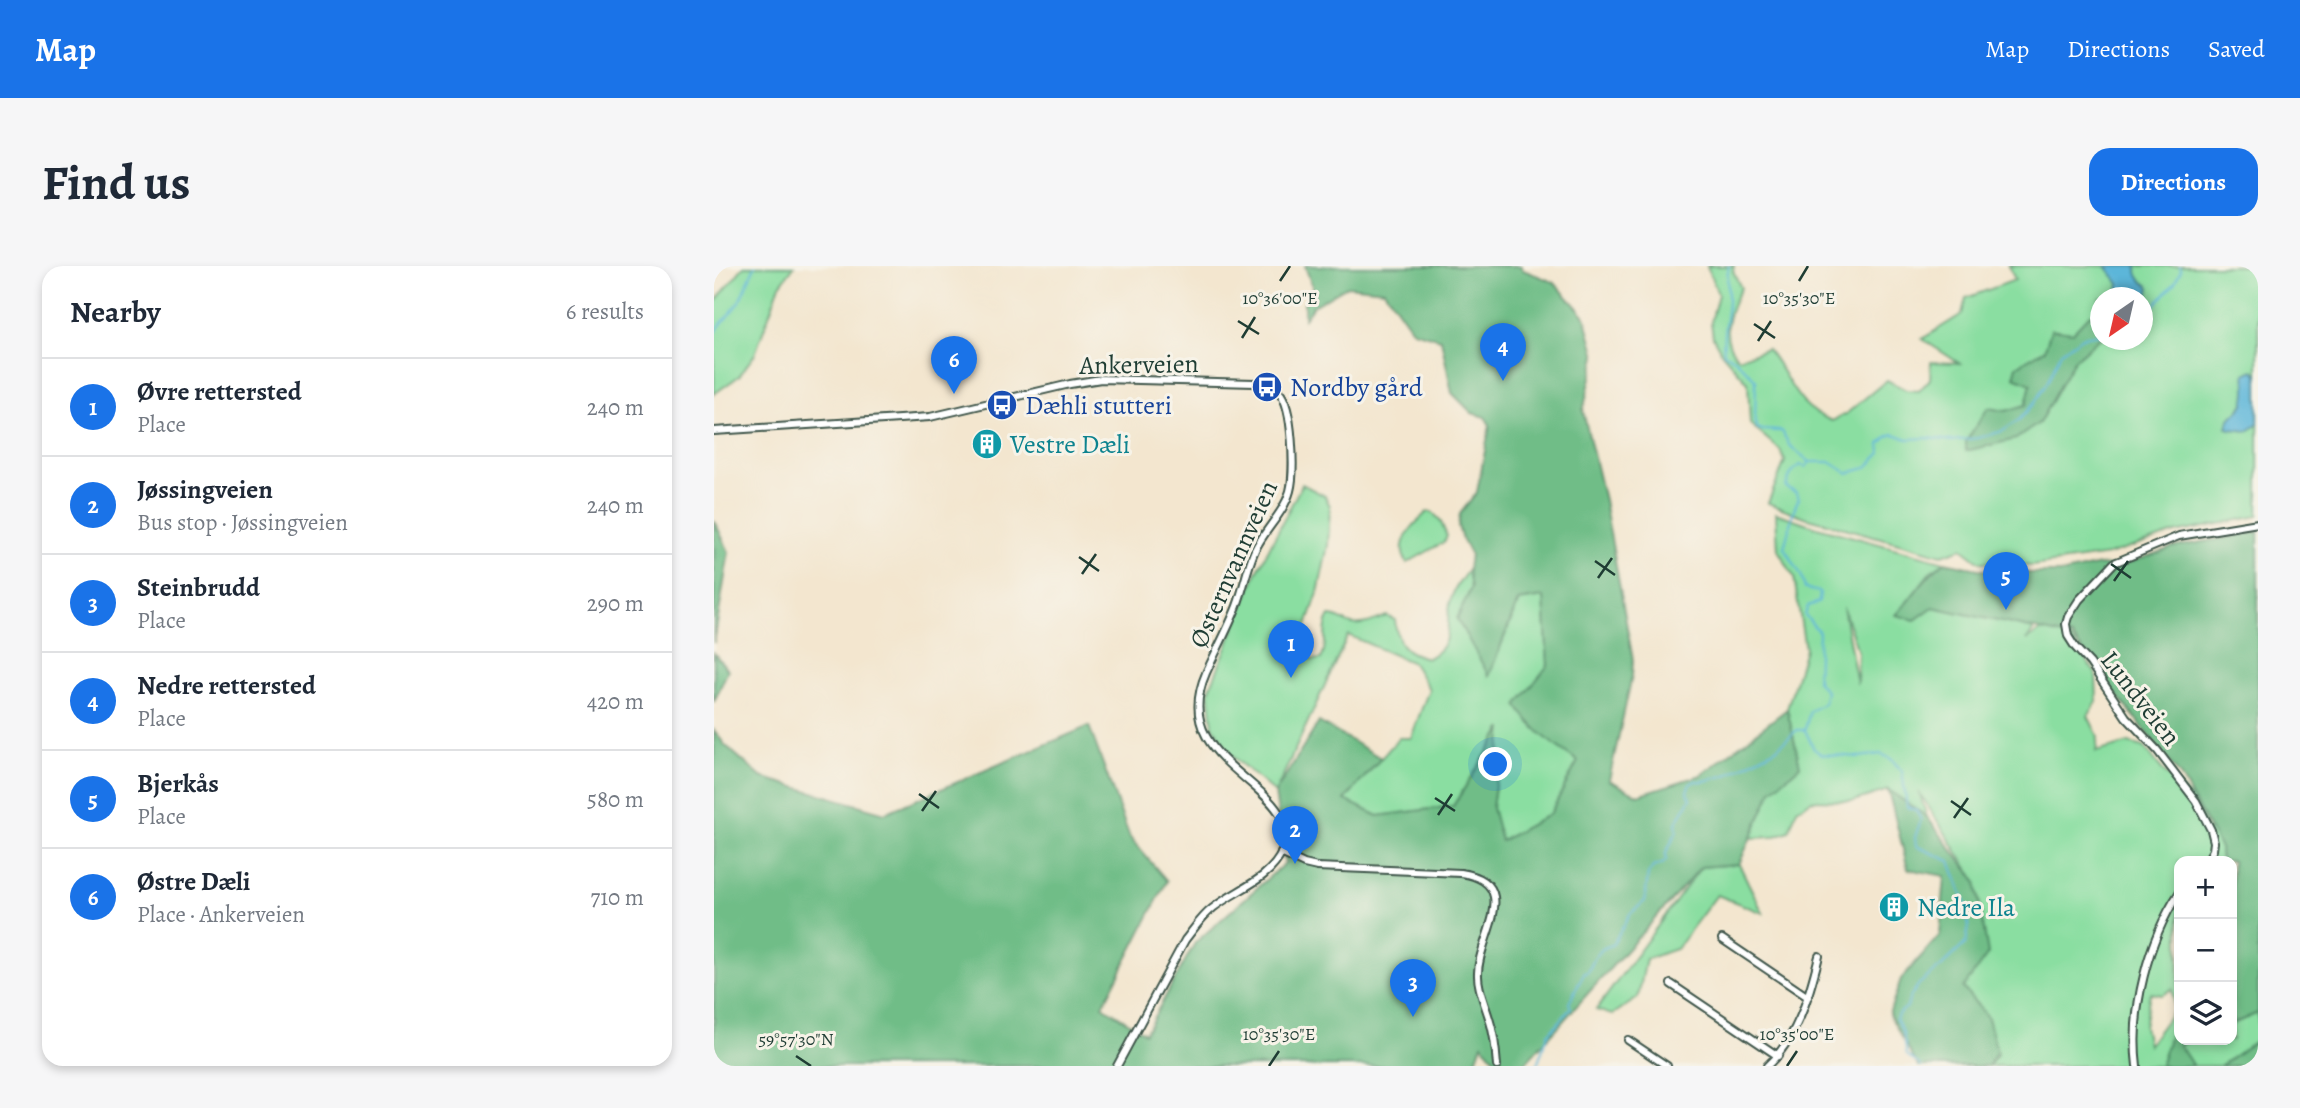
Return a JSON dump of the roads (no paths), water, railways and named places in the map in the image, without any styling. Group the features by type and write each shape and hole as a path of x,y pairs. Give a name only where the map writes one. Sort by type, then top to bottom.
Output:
{"street":[{"name":"Ankerveien","path":"714,430 930,417 1070,383 1101,379 1255,383 1275,388"},
{"name":"Østernvannveien","path":"1275,388 1287,410 1293,471 1290,489 1284,506 1254,553 1236,608 1201,686 1198,709 1203,733 1213,748 1278,810 1284,833 1281,853"},
{"name":"Lundveien","path":"2210,856 2214,842 2211,830 2196,802 2157,750 2126,717 2090,663 2074,647 2066,624 2072,610 2111,565 2179,537 2258,523"},
{"path":"1117,1066 1185,940 1198,923 1215,906 1268,870 1281,853 1317,867 1461,873 1485,882 1494,895 1495,908 1491,928 1480,955 1478,978 1491,1024 1497,1066"},
{"path":"2137,1066 2137,1028 2145,975 2154,939 2174,902"},
{"path":"1723,939 1808,997"},
{"path":"1767,1066 1778,1056 1794,1029 1808,997 1819,956"},
{"path":"1671,984 1778,1056"},
{"path":"1628,1040 1667,1066"}],"water":[{"path":"2106,266 2138,266 2138,276 2150,287 2119,287"},
{"path":"2254,370 2258,374 2258,424 2248,431 2230,429 2227,427 2229,421 2245,401 2245,374"}],"waterway":[{"path":"714,333 739,302 755,266"},
{"path":"1729,266 1724,353 1736,360 1756,380 1757,428 1782,431 1789,445 1810,462 1830,462 1848,473 1866,468 1881,453 1880,444 1894,434 1908,439 1952,441 2003,431 2020,419 2034,403 2047,383 2061,352 2082,337 2090,336"},
{"path":"2153,307 2174,284 2181,270 2180,266"},
{"path":"1805,729 1810,711 1824,703 1826,691 1817,681 1819,632 1805,615 1808,606 1819,602 1820,592 1805,589 1801,575 1784,547 1799,499 1797,493 1786,487 1794,470 1800,465 1806,467 1809,463"},
{"path":"1537,1066 1548,1034 1571,1008 1569,1003 1584,973 1588,972 1596,955 1613,944 1630,914 1645,901 1648,874 1653,867 1666,861 1666,853 1677,831 1676,823 1691,798 1687,792 1689,785 1695,781 1725,776 1776,749 1797,730 1804,730"},
{"path":"1805,730 1814,749 1821,754 1859,757 1881,754 1891,759 1902,771 1907,807 1916,810 1921,820 1915,837 1916,846 1950,861 1967,907 1966,919 1969,926 1966,943 1919,984 1907,1007 1896,1019 1903,1032 1907,1055 1921,1066"}],"place":[{"name":"Nedre rettersted","path":"1503,381"},
{"name":"Nordby gård","path":"1267,387"},
{"name":"Østre Dæli","path":"954,394"},
{"name":"Dæhli stutteri","path":"1002,405"},
{"name":"Vestre Dæli","path":"987,444"},
{"name":"Bjerkås","path":"2006,610"},
{"name":"Øvre rettersted","path":"1291,678"},
{"name":"Jøssingveien","path":"1295,864"},
{"name":"Nedre Ila","path":"1894,907"},
{"name":"Steinbrudd","path":"1413,1017"}]}
